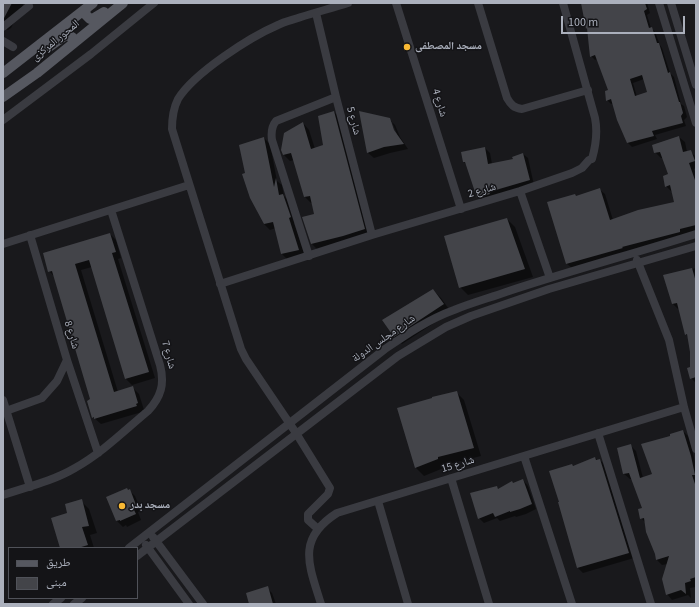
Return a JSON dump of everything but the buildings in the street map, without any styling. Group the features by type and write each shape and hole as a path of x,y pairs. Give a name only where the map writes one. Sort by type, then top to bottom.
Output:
{"main road":[{"path":"90,6 86,16 92,19 109,8 120,6"},
{"name":"المحور المركزى","path":"3,73 90,6"},
{"name":"المحور المركزى","path":"3,97 37,73 120,6"},
{"path":"41,44 49,47 66,35 72,37 73,43"}],"street":[{"path":"3,120 91,54 154,3"},
{"path":"318,529 308,520 308,514 328,494 330,488 241,349 172,129 172,119 178,99 184,91 205,71 252,38 279,24 348,3"},
{"name":"شارع 4","path":"396,3 461,209"},
{"path":"478,3 507,98 511,105 522,109 588,90"},
{"name":"شارع 2","path":"220,284 372,235 520,191 572,173 582,168 589,160 592,159 597,140 597,129 588,90 563,3"},
{"path":"659,3 696,123"},
{"path":"671,3 696,85"},
{"path":"3,27 29,6"},
{"name":"شارع 5","path":"316,13 336,98 372,235"},
{"path":"3,41 13,47"},
{"path":"309,256 272,140 272,126 276,121 336,98"},
{"path":"3,244 189,185"},
{"path":"520,191 550,278"},
{"name":"شارع 7","path":"3,495 30,487 75,469 98,453 148,411 155,404 160,395 163,375 111,210"},
{"name":"شارع مجلس الدولة","path":"130,547 386,349 407,334 430,321 454,310 550,278 635,254 696,234"},
{"name":"شارع 8","path":"6,411 42,398 57,381 67,360 30,235"},
{"name":"شارع مجلس الدولة","path":"138,555 398,356 446,327 471,316 549,289 696,246"},
{"path":"635,254 669,340 684,407 696,449"},
{"path":"67,360 98,453"},
{"path":"3,400 30,487"},
{"name":"شارع 15","path":"321,604 310,569 308,556 311,543 318,529 325,520 337,513 684,407"},
{"path":"598,433 651,604"},
{"path":"524,456 572,604"},
{"path":"452,478 489,604"},
{"path":"378,501 408,604"},
{"path":"150,533 203,604"},
{"path":"141,539 189,604"}],"place":[{"name":"مسجد المصطفى","path":"407,47"},
{"name":"مسجد بدر","path":"122,506"}]}
